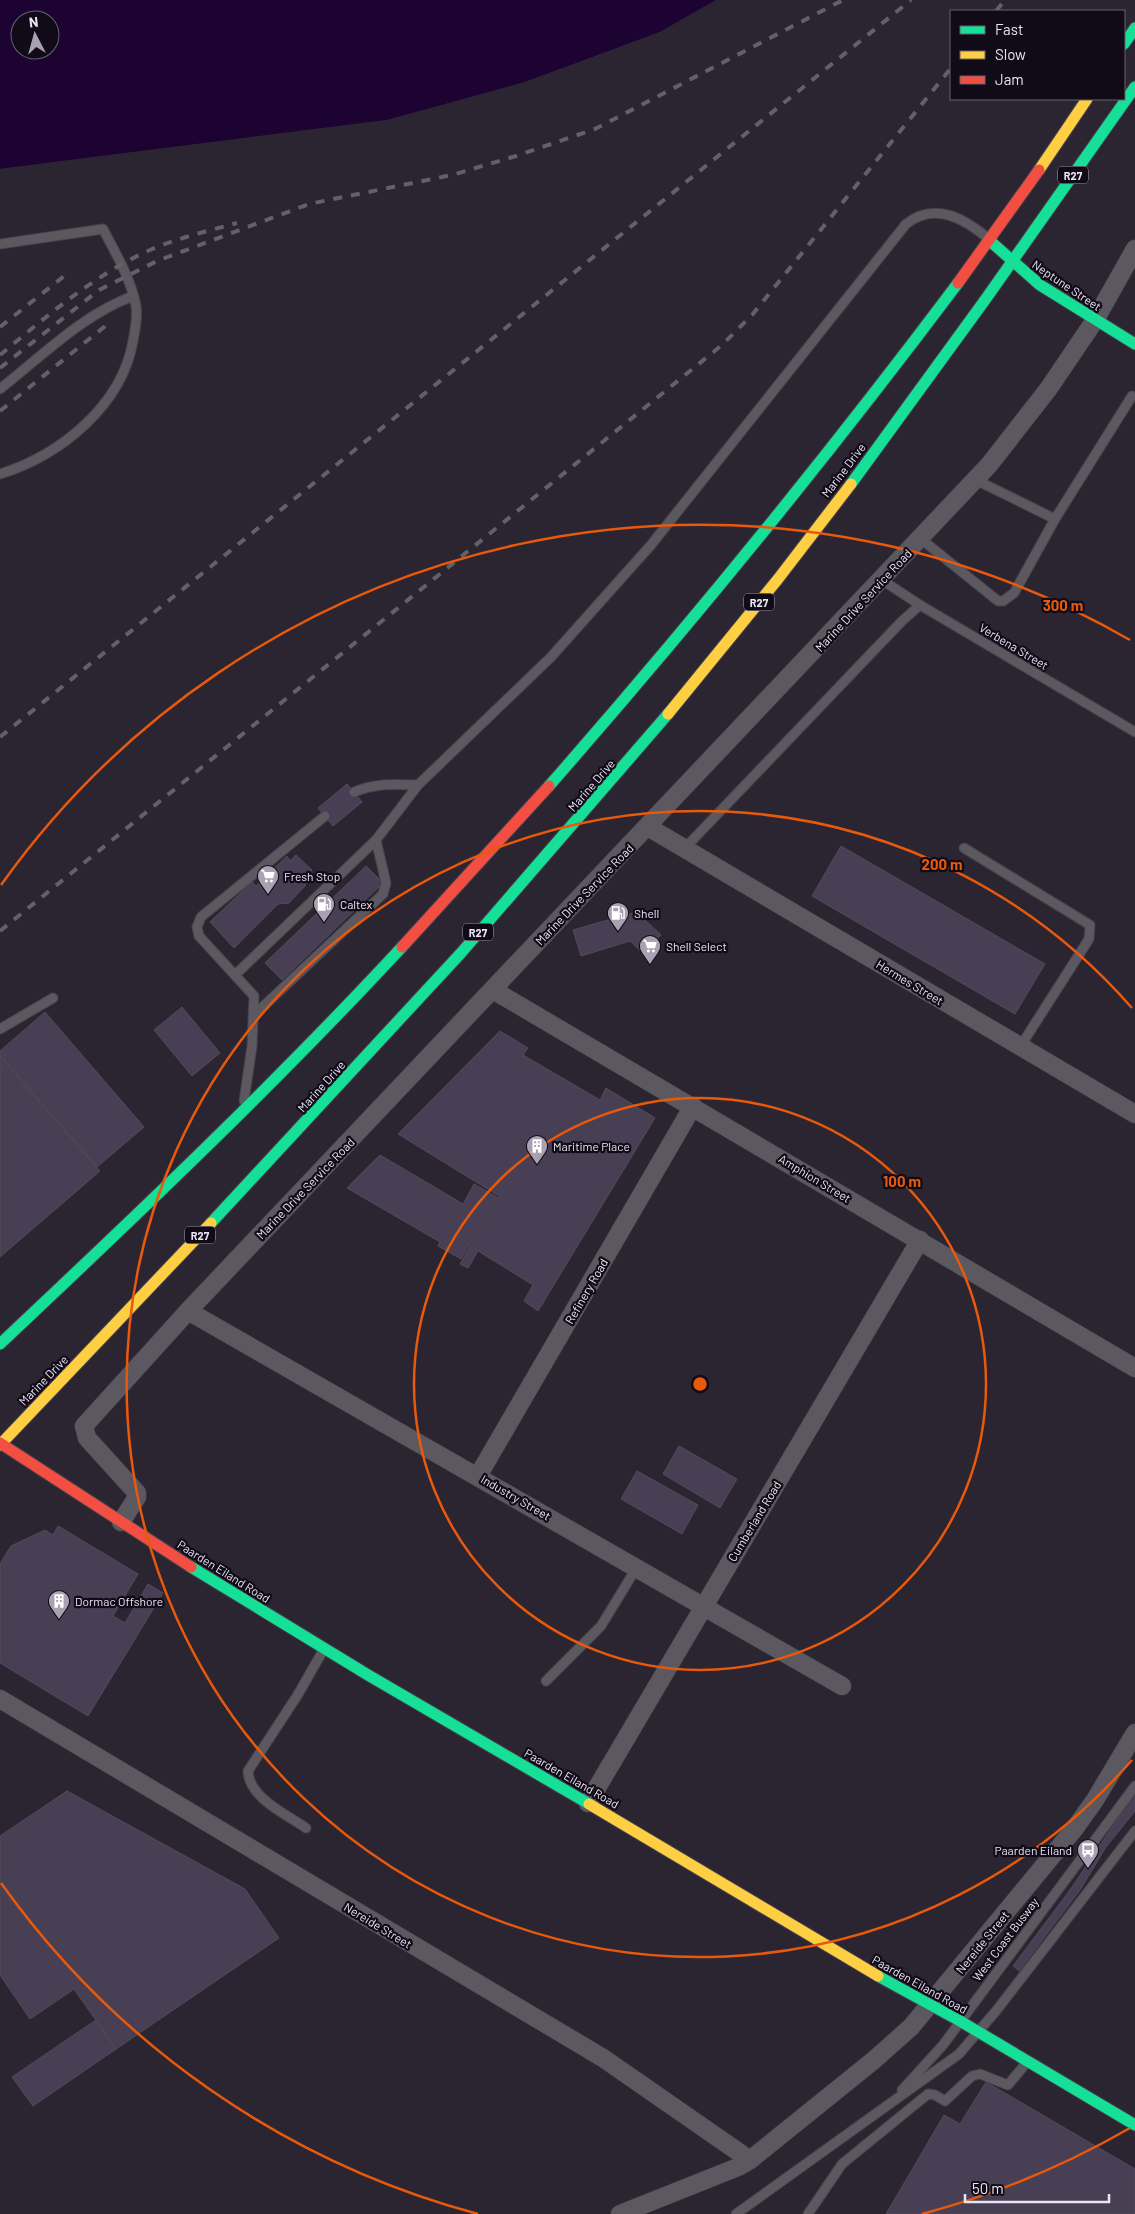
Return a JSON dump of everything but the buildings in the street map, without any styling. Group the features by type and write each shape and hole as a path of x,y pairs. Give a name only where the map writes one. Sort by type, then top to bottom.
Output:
{"main road":[{"path":"1125,43 1135,28"},
{"name":"Marine Drive","path":"0,1444 288,1143 619,774 727,643 848,488 1011,263 1135,87"},
{"name":"Marine Drive","path":"0,1344 243,1111 470,874 593,738 841,440 990,241 1086,100"},
{"name":"Neptune Street","path":"990,241 1011,263 1095,320 1135,344"},
{"name":"Paarden Eiland Road","path":"0,1444 213,1581 324,1648 588,1803 850,1961 960,2021 1135,2125"}],"street":[{"name":"Marine Drive Service Road","path":"121,1522 137,1493 88,1438 84,1426 188,1311 976,480 1049,388 1095,320 1135,249"},
{"name":"Hermes Street","path":"648,827 1135,1114"},
{"name":"Amphion Street","path":"494,990 1135,1368"},
{"name":"Refinery Road","path":"478,1476 693,1106"},
{"name":"Cumberland Road","path":"588,1803 920,1240"},
{"name":"Industry Street","path":"188,1311 704,1605 842,1686"},
{"name":"Nereide Street","path":"0,1699 602,2058 750,2160"},
{"name":"Nereide Street","path":"620,2214 729,2171 750,2160 874,2060 911,2027 1075,1828 1095,1800 1135,1733"}],"lane":[{"path":"235,975 376,840 418,785 551,657 651,544 906,224 926,213 941,213 972,226 990,241"},
{"path":"0,244 104,229 126,275 133,296 136,325 130,358 120,381 108,401 87,423 41,457 0,474"},
{"path":"0,389 81,324 109,305 133,296"},
{"path":"921,538 998,601 1003,602 1014,593 1055,519 1132,396"},
{"path":"976,480 1055,519"},
{"name":"Verbena Street","path":"882,580 920,605 1135,732"},
{"path":"684,849 902,621 920,605"},
{"path":"354,792 386,783 418,785"},
{"path":"243,1111 252,1046 254,996 199,936 197,927 201,917 326,816"},
{"path":"254,1015 383,894 386,883 376,840"},
{"path":"964,848 1090,925 1088,939 1020,1047"},
{"path":"0,1029 53,998"},
{"path":"546,1682 601,1626 637,1567"},
{"path":"306,1828 254,1791 248,1781 248,1771 297,1696 324,1648"},
{"name":"West Coast Busway","path":"890,2103 943,2044 1135,1786"},
{"name":"West Coast Busway","path":"736,2214 959,2054 1135,1831"},
{"path":"808,2214 842,2164 928,2094 935,2094 945,2101 972,2076 980,2074 1008,2085 1027,2062"}],"shaded area":[{"path":"0,0 716,0 660,32 525,82 387,120 0,169"}],"pier":[{"path":"719,0 661,35 526,84 388,122 0,172 0,169 7,168 387,120 525,82 660,32"}],"railway":[{"path":"0,368 99,290 157,261 309,204 452,175 516,156 595,129 843,0"},
{"path":"0,737 911,0"},
{"path":"997,10 1005,0"},
{"path":"0,931 722,345 752,315 950,69"},
{"path":"0,355 72,297 129,260 171,242 237,223"},
{"path":"0,327 68,273"},
{"path":"0,411 109,323"}],"traffic: fast":[{"path":"1125,43 1135,28"},
{"path":"851,484 985,300 1135,87"},
{"path":"990,241 1040,285 1135,344"},
{"path":"549,786 707,601 859,412 958,283"},
{"path":"211,1223 461,953 668,714"},
{"path":"0,1344 255,1099 402,947"},
{"path":"191,1567 368,1675 589,1804"},
{"path":"878,1976 960,2021 1135,2125"}],"traffic: slow":[{"path":"1039,170 1086,100"},
{"path":"668,714 778,579 851,484"},
{"path":"0,1445 211,1223"},
{"path":"589,1804 878,1976"}],"traffic: jam":[{"path":"958,283 1039,170"},
{"path":"402,947 549,786"},
{"path":"0,1443 191,1567"}],"place":[{"name":"Fresh Stop","path":"268,895"},
{"name":"Caltex","path":"324,923"},
{"name":"Shell","path":"618,932"},
{"name":"Shell Select","path":"650,965"},
{"name":"Maritime Place","path":"537,1165"},
{"name":"Dormac Offshore","path":"59,1620"},
{"name":"Paarden Eiland","path":"1088,1869"}]}
